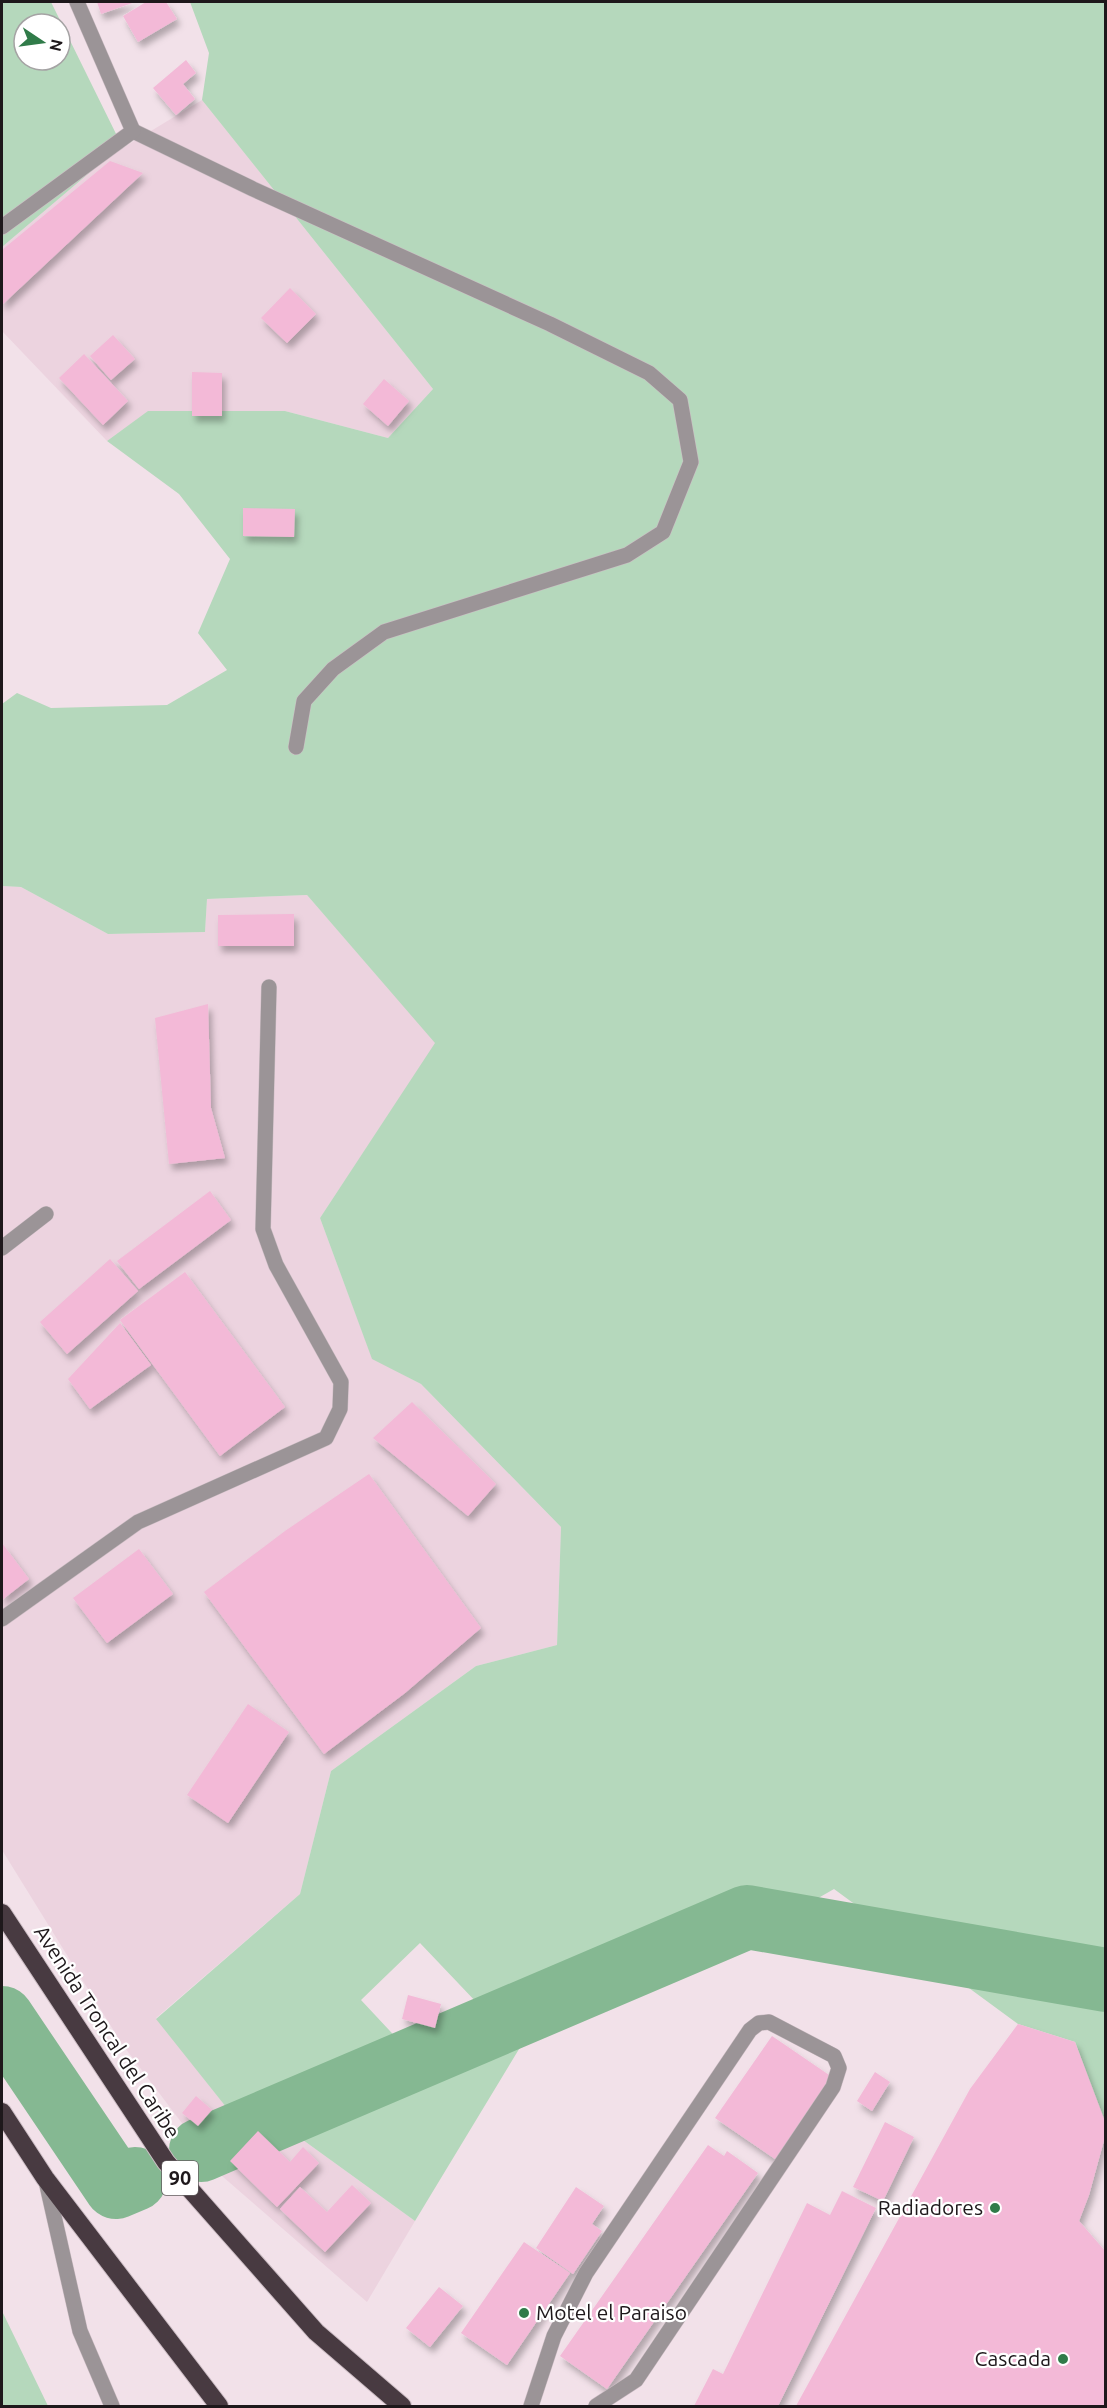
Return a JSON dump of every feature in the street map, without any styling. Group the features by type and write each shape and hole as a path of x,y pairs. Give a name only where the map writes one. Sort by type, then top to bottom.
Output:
{"highway":[{"name":"Avenida Troncal del Caribe","path":"2,1913 165,2162 316,2332 402,2406"},
{"path":"2,2112 45,2178 219,2406"}],"street":[{"path":"77,2 133,131 253,189 560,329 649,373 680,400 691,462 663,532 627,555 384,632 333,669 304,701 296,747"},
{"path":"2,226 133,131"},
{"path":"2,1619 138,1522 326,1438 340,1409 341,1382 276,1265 263,1229 269,987"},
{"path":"2,1248 46,1214"},
{"path":"531,2406 554,2336 586,2274 750,2030 759,2023 769,2022 834,2056 839,2068 833,2088 636,2380 596,2406"},
{"path":"45,2178 80,2331 112,2406"}],"shaded area":[{"path":"202,100 433,389 388,438 285,411 149,411 107,441 2,331 2,247 108,157"},
{"path":"2,886 21,887 108,934 205,932 207,899 307,895 436,1043 320,1218 372,1358 421,1384 561,1527 557,1645 476,1666 331,1771 300,1894 156,2018 234,2117 303,2140 415,2221 367,2302 222,2176 122,2044 2,1850"}],"green space":[{"path":"2,2 51,2 56,12 12,12 12,72 72,72 72,45 123,148 108,157 2,247"},
{"path":"190,2 1105,2 1105,2124 1075,2042 1018,2024 834,1889 680,1977 588,1983 530,2031 415,2221 303,2140 234,2117 156,2019 300,1894 331,1771 476,1666 557,1645 561,1527 421,1384 372,1359 320,1218 435,1043 307,895 207,899 205,932 108,934 21,887 2,886 2,704 17,693 51,708 167,705 227,670 198,633 230,559 179,494 107,441 148,411 285,411 388,438 433,389 202,100 209,53","holes":["420,1943 478,2004 418,2061 361,2000"]},
{"path":"2,2311 48,2406 2,2406"}],"building":[{"path":"97,2 135,2 101,14"},
{"path":"146,2 166,2 177,19 138,42 123,16"},
{"path":"186,60 196,73 183,84 195,99 176,115 153,88"},
{"path":"110,161 143,173 2,305 2,250"},
{"path":"290,288 316,314 287,343 261,318"},
{"path":"113,335 135,359 111,380 90,356"},
{"path":"84,354 128,401 103,425 59,378"},
{"path":"192,372 222,373 222,416 192,416"},
{"path":"384,379 409,401 388,426 363,404"},
{"path":"243,508 295,509 294,537 243,536"},
{"path":"294,914 294,946 218,946 218,915"},
{"path":"208,1004 211,1108 225,1158 169,1164 155,1018"},
{"path":"210,1191 231,1220 139,1289 117,1261"},
{"path":"110,1259 138,1291 67,1354 40,1322"},
{"path":"185,1272 285,1407 220,1456 120,1320"},
{"path":"120,1323 151,1365 90,1409 68,1379"},
{"path":"412,1402 496,1484 468,1516 373,1438"},
{"path":"369,1474 481,1628 405,1693 324,1754 204,1592 285,1531"},
{"path":"2,1543 29,1579 2,1600"},
{"path":"139,1549 173,1594 107,1643 73,1598"},
{"path":"248,1704 289,1732 228,1823 187,1795"},
{"path":"408,1995 441,2004 435,2028 402,2019"},
{"name":"Radiadores","path":"1018,2024 1075,2042 1106,2124 1106,2133 1089,2195 1079,2221 1106,2252 1106,2406 796,2406 970,2089"},
{"path":"772,2036 832,2077 775,2159 715,2118"},
{"path":"875,2072 890,2082 872,2111 857,2101"},
{"path":"196,2096 212,2110 198,2126 182,2113"},
{"path":"885,2122 914,2137 883,2201 853,2187"},
{"path":"258,2131 290,2162 303,2147 319,2163 277,2207 230,2161"},
{"path":"708,2145 724,2156 727,2151 758,2173 607,2389 560,2356"},
{"path":"352,2185 371,2203 325,2252 280,2209 300,2187 327,2212"},
{"path":"576,2187 604,2206 592,2224 602,2231 573,2274 536,2248"},
{"path":"842,2191 876,2208 778,2406 694,2406 713,2369 723,2374 807,2203 830,2215"},
{"path":"524,2242 570,2273 507,2365 461,2333"},
{"path":"439,2287 463,2306 430,2347 406,2328"}],"waterway":[{"path":"201,2150 747,1917 1106,1980"},
{"path":"2,2018 116,2187 135,2179"}],"place":[{"name":"Radiadores","path":"995,2208"},
{"name":"Motel el Paraiso","path":"524,2313"},
{"name":"Cascada","path":"1063,2359"}]}
